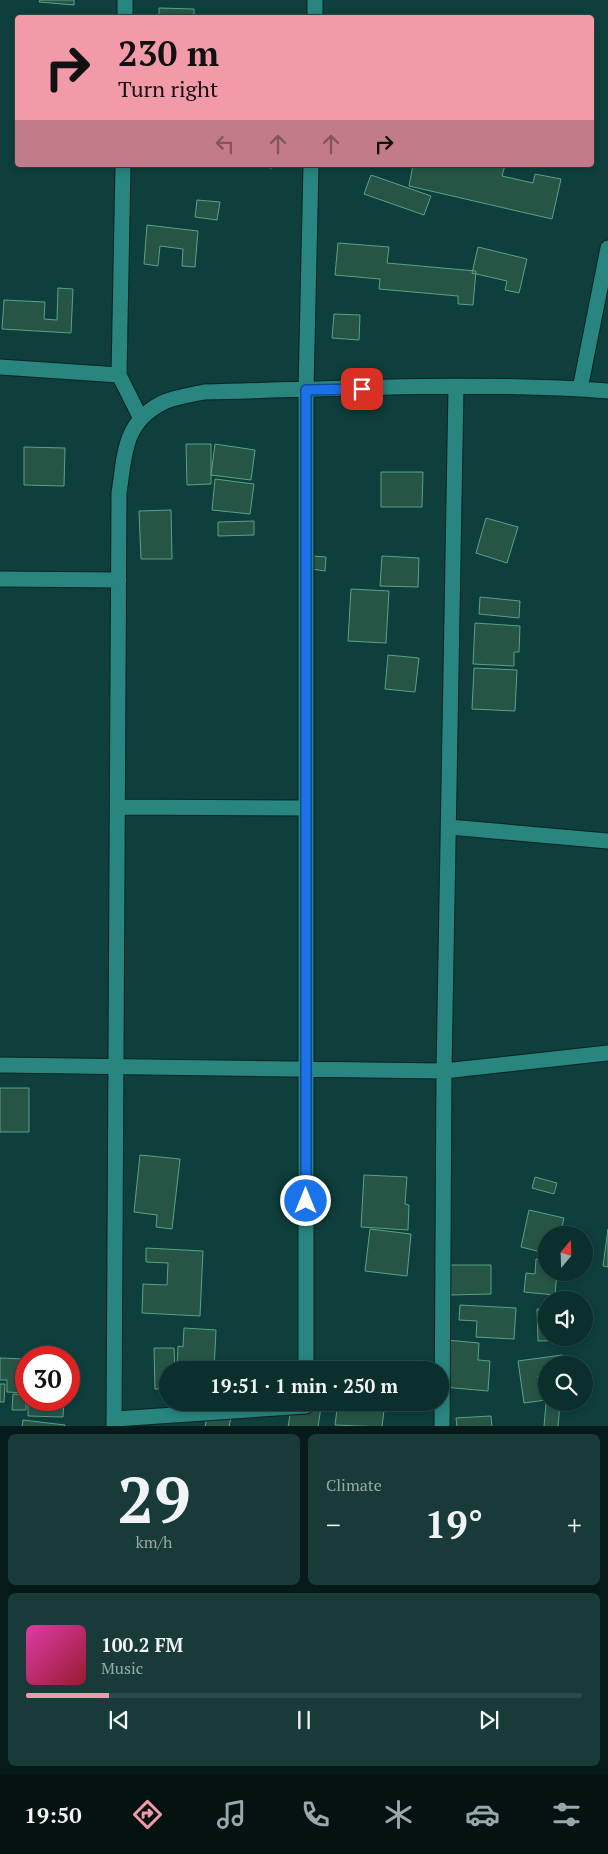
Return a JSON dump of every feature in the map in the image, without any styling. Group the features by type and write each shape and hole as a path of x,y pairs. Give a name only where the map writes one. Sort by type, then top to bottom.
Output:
{"street":[{"path":"125,0 125,15"},
{"path":"315,0 315,15"},
{"path":"123,167 119,376 140,417"},
{"path":"306,1361 306,390 311,167"},
{"path":"580,389 608,248"},
{"path":"0,367 119,376"},
{"path":"442,1426 444,1071 456,387"},
{"path":"250,1411 114,1423 119,493 126,442 140,417 164,402 204,392 456,387 608,391"},
{"path":"0,579 119,580"},
{"path":"118,807 306,808"},
{"path":"449,828 608,841"},
{"path":"0,1065 444,1071 608,1053"}],"building":[{"path":"40,0 74,0 74,5 39,2"},
{"path":"159,8 194,9 194,15 159,15"},
{"path":"413,167 504,167 502,176 533,183 535,174 561,179 552,219 409,186"},
{"path":"371,175 431,196 424,215 364,194"},
{"path":"197,200 220,202 217,220 195,217"},
{"path":"147,225 198,231 195,267 182,266 183,249 160,246 158,266 144,264"},
{"path":"338,243 389,247 387,263 476,271 473,305 458,304 458,296 379,289 380,279 335,275"},
{"path":"478,247 527,259 519,293 505,290 507,281 472,273"},
{"path":"58,288 73,289 71,333 2,329 4,300 45,302 44,319 57,320"},
{"path":"334,314 360,315 359,340 332,338"},
{"path":"186,444 211,444 211,484 187,485"},
{"path":"215,444 255,450 251,480 211,475"},
{"path":"24,447 65,448 64,486 24,485"},
{"path":"381,472 423,472 422,507 381,507"},
{"path":"215,479 254,484 250,514 212,510"},
{"path":"171,510 172,559 141,559 139,511"},
{"path":"486,518 518,527 507,563 476,553"},
{"path":"254,521 254,535 218,536 218,522"},
{"path":"313,556 326,557 325,571 311,569"},
{"path":"382,556 419,558 418,587 380,586"},
{"path":"351,589 389,591 386,643 348,641"},
{"path":"480,597 520,601 519,618 479,614"},
{"path":"475,623 520,626 519,652 514,652 514,666 473,664"},
{"path":"388,655 419,658 415,692 385,689"},
{"path":"474,668 517,670 515,711 472,709"},
{"path":"0,1088 29,1088 29,1132 0,1132"},
{"path":"140,1155 180,1159 172,1229 156,1227 157,1215 134,1212"},
{"path":"364,1175 407,1177 405,1204 409,1205 408,1230 361,1227"},
{"path":"535,1177 557,1183 554,1194 532,1188"},
{"path":"529,1210 564,1218 562,1226 538,1226 538,1251 521,1247"},
{"path":"370,1229 411,1234 407,1276 365,1271"},
{"path":"608,1229 608,1267 603,1266"},
{"path":"146,1248 203,1251 200,1316 142,1313 143,1284 167,1285 168,1263 146,1262"},
{"path":"536,1259 538,1259 538,1281 556,1281 555,1291 538,1291 538,1293 524,1292 526,1273 535,1274"},
{"path":"450,1265 491,1265 491,1294 450,1295"},
{"path":"460,1305 516,1308 514,1339 476,1337 477,1321 459,1320"},
{"path":"537,1309 538,1309 538,1341"},
{"path":"184,1328 216,1330 214,1361 177,1361 178,1346 183,1347"},
{"path":"447,1340 479,1343 478,1360 490,1361 488,1391 449,1388 449,1361 445,1361"},
{"path":"154,1348 174,1348 175,1361 159,1361 159,1389 155,1389"},
{"path":"0,1358 15,1359 15,1392 7,1392 7,1380 0,1380"},
{"path":"538,1358 538,1401 524,1403 518,1361"},
{"path":"0,1384 5,1384 4,1402 0,1402"},
{"path":"13,1394 15,1394 15,1410 12,1410"},
{"path":"28,1411 63,1411 63,1417 28,1416"},
{"path":"208,1411 232,1411 229,1426 205,1426"},
{"path":"291,1411 320,1411 318,1426 288,1426"},
{"path":"337,1411 384,1411 382,1426 335,1425"},
{"path":"545,1411 559,1411 558,1426 544,1426"},
{"path":"491,1416 492,1426 457,1426 456,1418"},
{"path":"23,1420 65,1425 65,1426 22,1426"}],"route":[{"path":"306,1201 306,390 362,389"}]}
